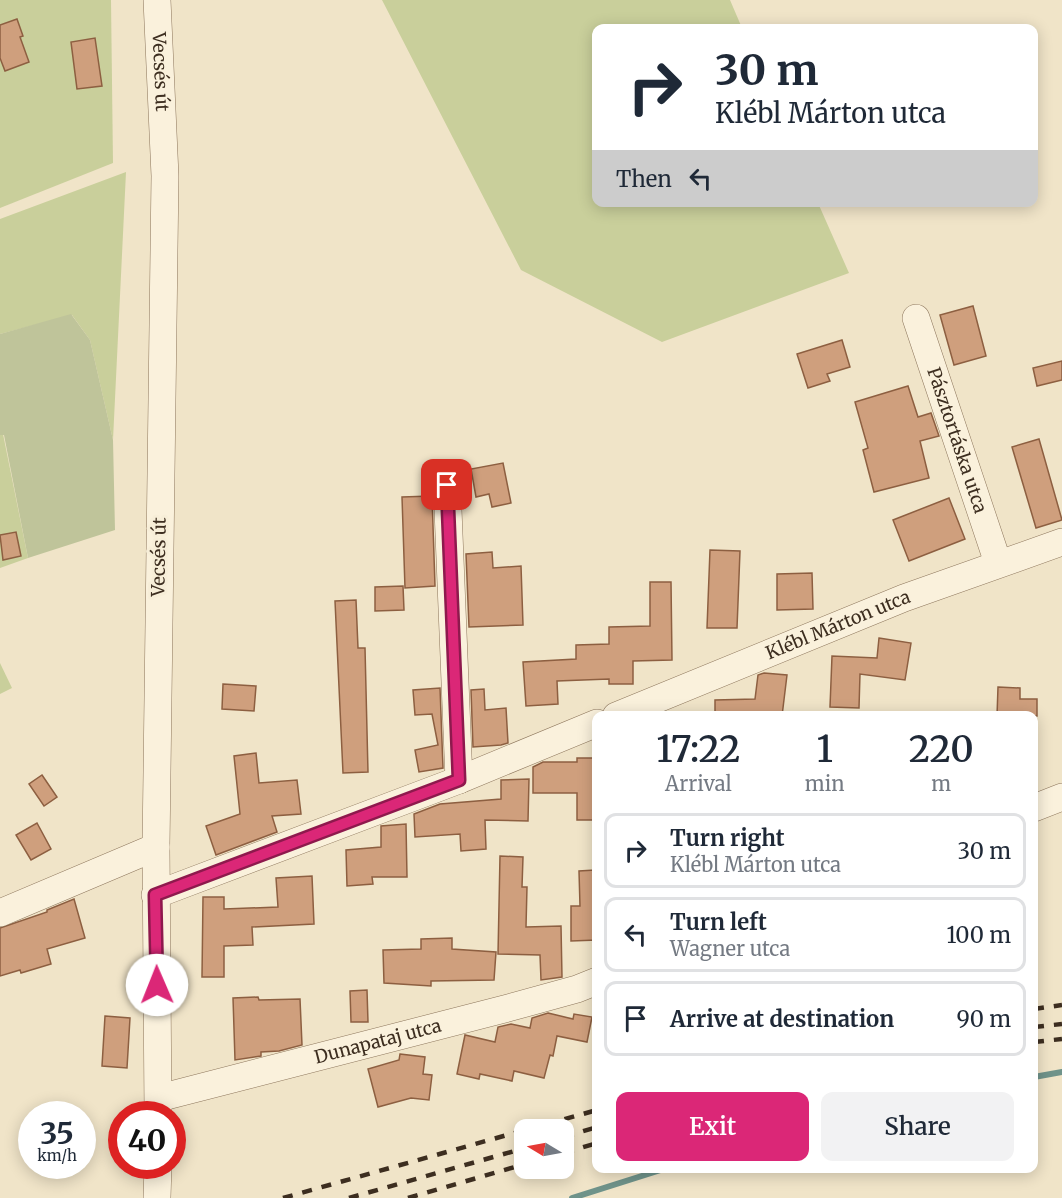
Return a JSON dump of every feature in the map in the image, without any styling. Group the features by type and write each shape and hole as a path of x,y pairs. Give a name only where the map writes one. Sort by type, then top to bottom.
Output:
{"street":[{"name":"Vecsés út","path":"157,0 165,176 155,895 158,1101"},
{"name":"Pásztortáska utca","path":"916,318 998,563"},
{"path":"447,485 459,780"},
{"name":"Klébl Márton utca","path":"628,711 904,598 1062,542"},
{"path":"155,895 459,780 592,725"},
{"path":"1038,806 1062,797"},
{"path":"0,913 156,847"},
{"name":"Dunapataj utca","path":"176,1101 592,983"},
{"path":"158,1179 158,1198"}],"green space":[{"path":"0,0 111,0 113,163 0,208"},
{"path":"382,0 730,0 740,24 592,24 592,207 820,207 849,273 662,342 521,270"},
{"path":"126,172 113,440 90,340 72,315 0,334 0,219"},
{"path":"71,314 90,340 113,440 115,530 28,558 4,435 0,435 0,334"},
{"path":"3,434 28,558 0,568 0,435"},
{"path":"0,663 12,688 0,694"}],"building":[{"path":"17,19 23,36 20,37 29,62 5,71 0,58 0,25"},
{"path":"95,38 102,86 77,89 71,42"},
{"path":"973,306 986,356 954,365 940,315"},
{"path":"842,340 850,367 827,374 830,381 808,388 797,354"},
{"path":"1062,361 1062,380 1037,386 1033,368"},
{"path":"908,386 918,417 931,413 939,436 920,441 929,478 874,492 863,450 868,448 855,402"},
{"path":"1039,439 1062,520 1036,528 1012,447"},
{"path":"503,463 511,503 492,507 489,494 476,497 471,469"},
{"path":"432,496 435,586 405,588 402,497"},
{"path":"949,498 965,539 909,561 893,520"},
{"path":"16,532 21,556 3,560 0,535"},
{"path":"710,550 740,551 737,628 707,628"},
{"path":"492,552 493,568 521,566 523,625 469,627 466,554"},
{"path":"812,573 813,609 777,610 777,574"},
{"path":"650,582 671,582 672,660 633,661 633,684 609,684 609,679 557,681 558,704 526,706 523,662 576,659 576,645 609,644 609,627 650,626"},
{"path":"403,586 404,610 375,611 375,587"},
{"path":"356,600 358,648 365,648 368,772 343,773 335,601"},
{"path":"879,638 911,643 905,680 860,674 859,708 830,707 832,656 877,658"},
{"path":"764,673 787,675 783,711 715,711 715,700 755,699 758,675"},
{"path":"223,684 256,686 254,711 222,709"},
{"path":"998,687 1020,688 1020,699 1037,699 1037,711 997,711"},
{"path":"440,688 443,768 419,772 415,750 438,745 432,714 415,715 413,690"},
{"path":"484,689 485,710 506,708 508,743 473,747 471,690"},
{"path":"256,753 259,783 297,780 301,814 272,816 277,832 216,855 206,826 240,814 234,756"},
{"path":"577,758 592,758 592,820 577,820 577,793 533,793 533,767 543,762 577,762"},
{"path":"42,775 57,797 44,806 29,784"},
{"path":"529,779 528,821 485,820 486,849 461,851 460,834 415,837 414,814 440,804 501,799 501,780"},
{"path":"37,823 51,849 31,860 16,835"},
{"path":"406,824 407,877 372,877 373,884 347,886 346,850 381,847 381,826"},
{"path":"500,856 523,857 522,887 527,887 526,927 561,926 562,977 541,980 540,955 498,954"},
{"path":"592,870 592,940 571,941 571,906 580,906 579,871"},
{"path":"312,876 314,924 252,927 253,945 224,946 224,977 202,977 203,897 224,897 224,909 278,907 276,878"},
{"path":"74,899 85,938 47,949 51,964 21,973 20,970 0,976 0,928 47,912 47,910"},
{"path":"452,938 452,949 496,952 494,980 431,981 431,986 384,983 383,950 421,949 421,939"},
{"path":"367,990 368,1022 351,1022 350,991"},
{"path":"258,997 259,1000 300,999 302,1045 279,1051 261,1052 261,1056 235,1060 233,998"},
{"path":"548,1013 573,1019 574,1014 592,1017 587,1042 557,1036 553,1056 550,1055 544,1078 514,1071 512,1081 480,1074 479,1079 457,1074 465,1035 495,1042 498,1027 511,1024 530,1028 532,1018"},
{"path":"105,1016 130,1018 127,1068 102,1066"},
{"path":"400,1054 425,1057 423,1074 432,1075 429,1100 411,1098 378,1107 368,1069 399,1060"}],"waterway":[{"path":"1038,1076 1062,1072"},
{"path":"572,1198 651,1173"}],"railway":[{"path":"1038,1008 1062,1005"},
{"path":"1038,1027 1062,1024"},
{"path":"1038,1042 1062,1039"},
{"path":"565,1119 592,1111"},
{"path":"574,1134 592,1129"},
{"path":"283,1198 514,1133"},
{"path":"574,1150 592,1145"},
{"path":"349,1198 514,1151"},
{"path":"408,1198 514,1167"}],"route":[{"path":"157,985 155,895 459,780 447,485"}]}
